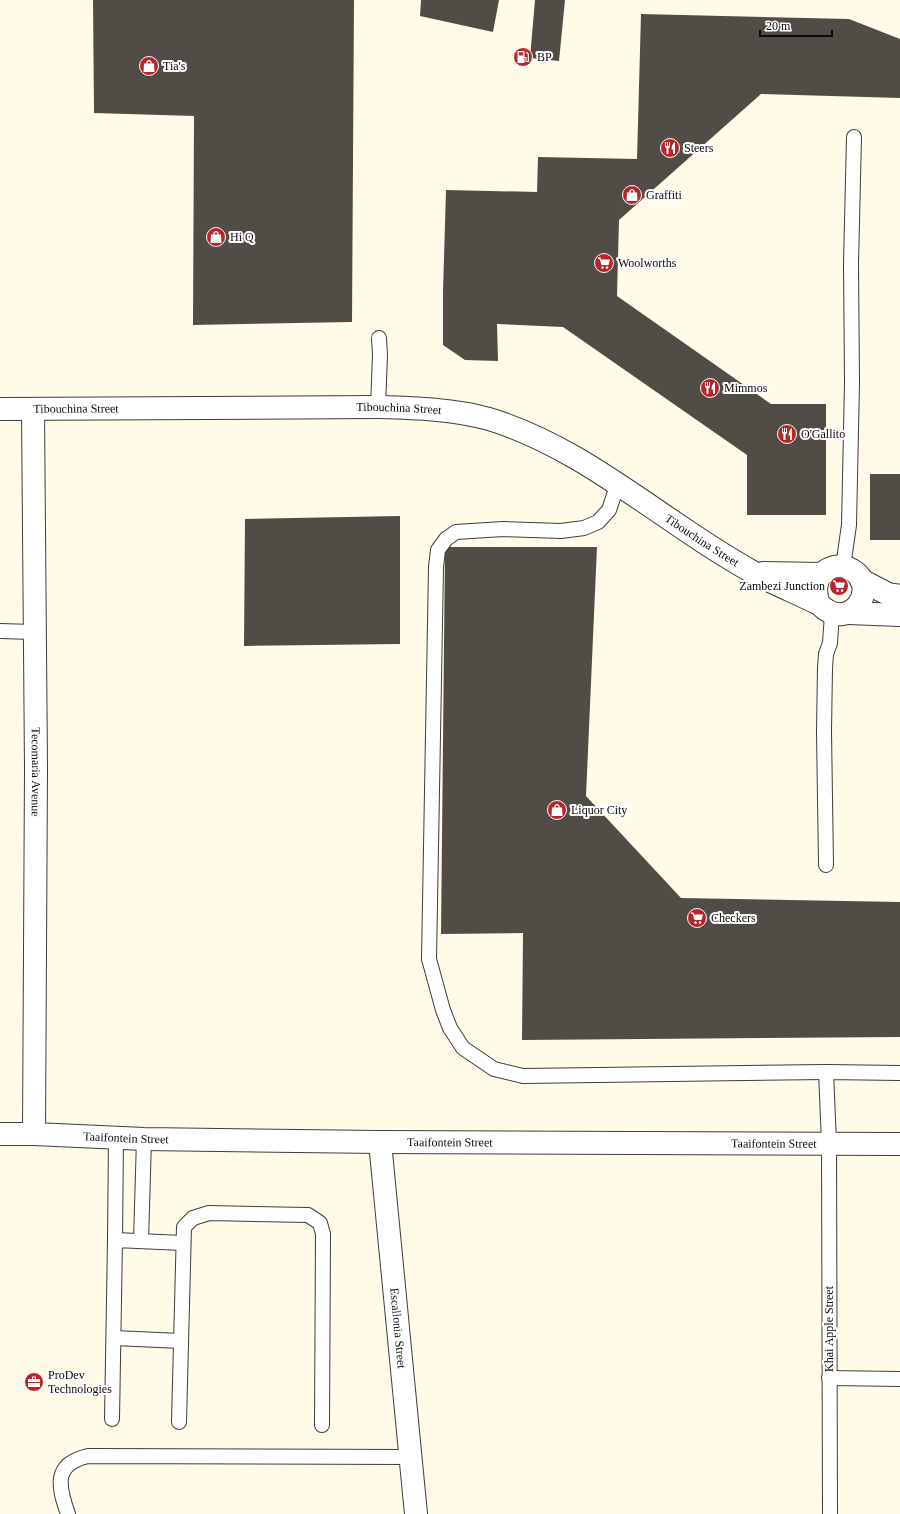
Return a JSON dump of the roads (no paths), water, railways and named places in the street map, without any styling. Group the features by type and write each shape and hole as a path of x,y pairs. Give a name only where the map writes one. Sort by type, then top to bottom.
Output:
{"street":[{"name":"Tibouchina Street","path":"0,409 33,410 378,406 459,413 488,419 524,432 579,460 618,483 688,531 756,573 833,610 900,615"},
{"name":"Tecomaria Avenue","path":"33,410 36,784 34,1134"},
{"path":"835,567 843,567 857,574 861,580 863,595 861,602 856,609 833,610 816,597 815,588 817,580 822,574 828,569 835,567"},
{"path":"756,573 822,574"},
{"path":"861,580 888,594 900,596"},
{"name":"Taaifontein Street","path":"0,1134 144,1139 380,1142 900,1144"},
{"name":"Escallonia Street","path":"380,1142 416,1514"}],"lane":[{"path":"843,567 849,525 850,493 852,383 851,257 854,137"},
{"path":"378,406 380,355 379,338"},
{"path":"618,483 609,510 598,522 584,528 562,531 503,529 456,532 446,539 438,550 436,574 429,959 443,1010 450,1028 463,1048 494,1069 522,1076 826,1072 900,1073"},
{"path":"826,865 824,731 825,668 826,654 830,642 833,610"},
{"path":"0,631 34,632"},
{"name":"Khai Apple Street","path":"826,1072 829,1143 830,1514"},
{"path":"112,1419 116,1138"},
{"path":"141,1241 144,1139"},
{"path":"179,1422 184,1227 193,1218 209,1214 308,1215 320,1223 323,1234 322,1425"},
{"path":"115,1240 183,1243"},
{"path":"114,1338 181,1341"},
{"path":"829,1378 900,1379"},
{"path":"68,1514 63,1501 61,1476 65,1466 76,1459 88,1456 410,1457"}],"place":[{"name":"BP","path":"523,57"},
{"name":"Tia's","path":"149,66"},
{"name":"Steers","path":"670,148"},
{"name":"Graffiti","path":"632,195"},
{"name":"Hi Q","path":"216,237"},
{"name":"Woolworths","path":"604,263"},
{"name":"Mimmos","path":"710,388"},
{"name":"O'Gallito","path":"787,434"},
{"name":"Zambezi Junction","path":"839,586"},
{"name":"Liquor City","path":"557,810"},
{"name":"Checkers","path":"697,918"},
{"name":"ProDev Technologies","path":"34,1382"}]}
